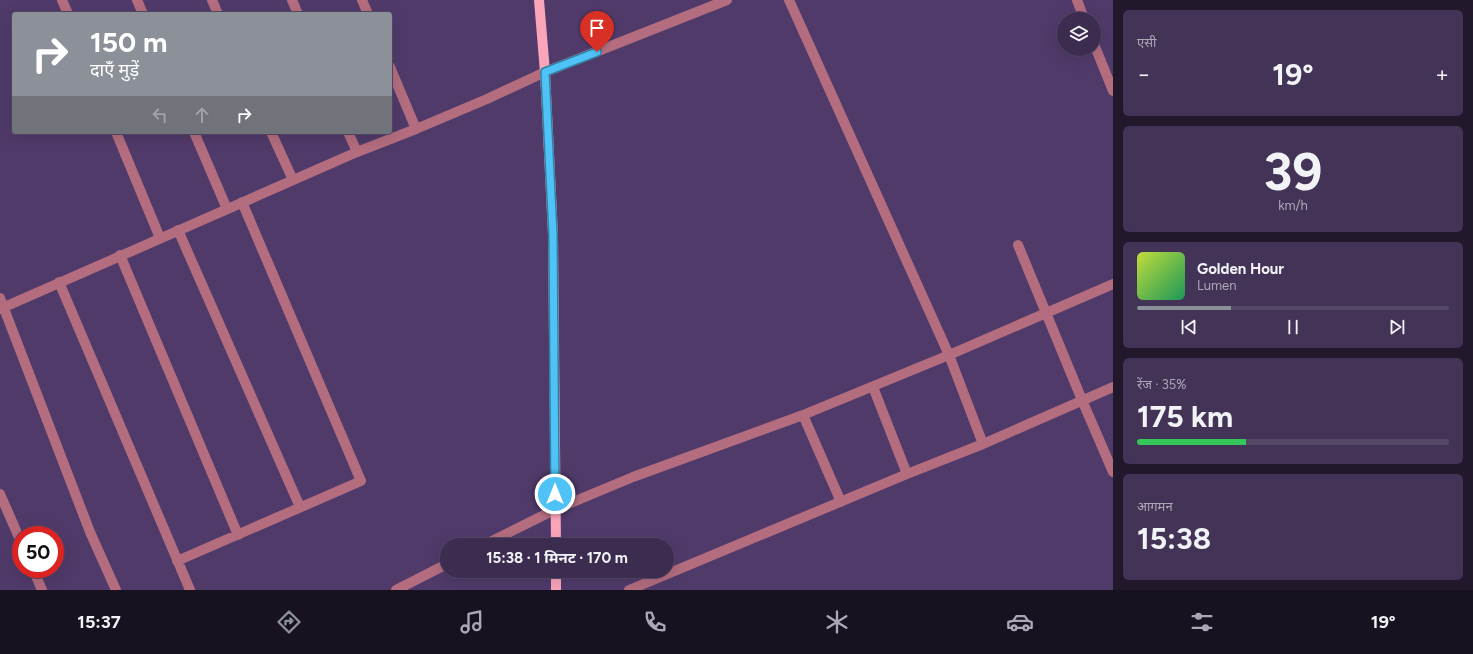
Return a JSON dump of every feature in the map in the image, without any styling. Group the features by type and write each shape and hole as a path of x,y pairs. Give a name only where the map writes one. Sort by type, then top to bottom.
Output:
{"main road":[{"path":"539,0 545,72 553,235 556,538"},
{"path":"556,578 556,590"}],"street":[{"path":"62,0 67,12"},
{"path":"137,0 142,12"},
{"path":"212,0 217,12"},
{"path":"292,0 297,12"},
{"path":"362,0 367,12"},
{"path":"116,590 90,532 1,305 59,282 357,152 487,99 545,72 727,0"},
{"path":"789,0 949,355 983,444"},
{"path":"1077,0 1081,12"},
{"path":"1099,56 1113,91"},
{"path":"392,72 416,129"},
{"path":"117,134 160,238"},
{"path":"195,134 226,209"},
{"path":"272,134 292,180"},
{"path":"349,134 357,152"},
{"path":"177,561 361,481 242,202"},
{"path":"178,230 300,507"},
{"path":"1018,245 1113,472"},
{"path":"120,255 238,535"},
{"path":"59,282 190,590"},
{"path":"498,538 556,509 633,477 803,415 949,355 1113,284"},
{"path":"873,386 907,474"},
{"path":"629,590 907,474 983,444 1113,387"},
{"path":"803,415 841,502"},
{"path":"0,494 14,526"},
{"path":"396,590 440,568"},
{"path":"37,578 42,590"}],"route":[{"path":"555,494 553,235 545,72 597,52"}]}
